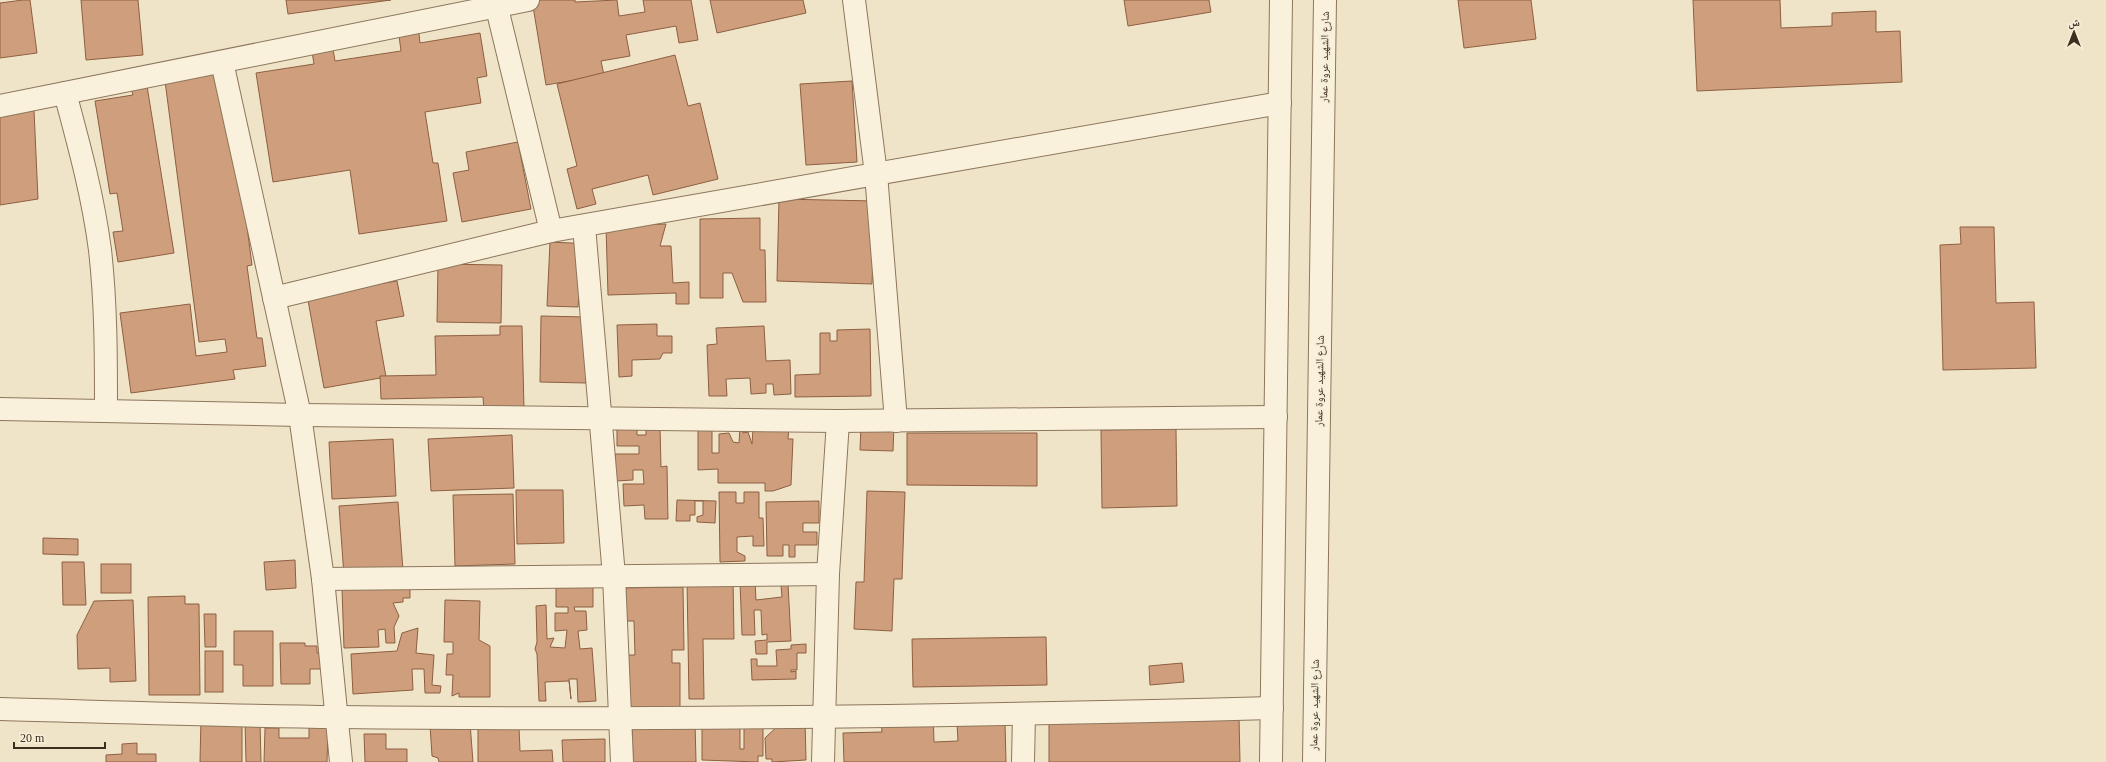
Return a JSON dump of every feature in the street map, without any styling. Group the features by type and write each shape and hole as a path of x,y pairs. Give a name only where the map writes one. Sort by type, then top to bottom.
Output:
{"street":[{"path":"0,106 222,62 496,3 528,0"},
{"path":"854,0 876,174 896,421"},
{"path":"1271,762 1281,0"},
{"name":"شارع الشهيد عروة عمار","path":"1314,762 1325,0"},
{"path":"496,3 551,231"},
{"path":"222,62 300,415 323,580 341,762"},
{"path":"65,93 86,170 100,249 106,330 106,410"},
{"path":"274,298 551,231 1280,103"},
{"path":"584,226 614,576 622,762"},
{"path":"0,409 300,415 601,417 838,421 1276,417"},
{"path":"823,762 828,574 838,421"},
{"path":"323,580 828,574"},
{"path":"0,709 337,717 621,718 1024,714 1272,708"},
{"path":"1023,762 1024,714"}],"building":[{"path":"30,0 37,53 0,58 0,3"},
{"path":"81,0 138,0 143,55 86,60"},
{"path":"286,0 391,0 288,14"},
{"path":"532,0 575,0 575,2 617,0 619,16 645,12 643,0 691,0 698,40 679,43 676,26 626,35 630,56 601,61 604,75 546,85"},
{"path":"710,0 803,0 806,13 717,33"},
{"path":"1124,0 1209,0 1211,12 1128,26"},
{"path":"1458,0 1531,0 1536,39 1464,48"},
{"path":"1693,0 1780,0 1781,28 1832,26 1832,13 1876,11 1876,32 1900,31 1902,82 1697,91"},
{"path":"418,25 420,43 480,33 487,76 477,78 481,103 425,112 433,163 438,163 447,221 359,234 350,170 273,182 256,73 314,64 311,46 332,43 335,61 401,51 398,28"},
{"path":"675,55 688,106 700,103 718,179 653,195 648,175 592,189 596,204 577,209 567,169 577,166 557,84"},
{"path":"219,66 231,103 252,265 247,266 257,338 262,338 266,366 233,370 235,379 131,393 120,313 190,304 196,356 227,352 225,339 199,342 165,81"},
{"path":"852,81 857,162 806,165 800,84"},
{"path":"147,86 174,253 118,262 113,232 123,231 117,193 110,194 95,101 133,95 131,88"},
{"path":"34,110 38,199 0,205 0,116"},
{"path":"518,142 531,209 462,222 453,173 469,170 466,152"},
{"path":"779,199 875,201 872,284 777,281"},
{"path":"760,218 760,250 765,250 766,302 743,302 732,273 723,273 723,298 700,298 700,219"},
{"path":"666,224 660,246 671,246 673,283 689,282 689,304 676,304 676,293 608,295 606,226"},
{"path":"1960,227 1994,227 1996,303 2034,302 2036,368 1943,370 1940,245 1961,244"},
{"path":"550,242 591,244 580,283 578,307 547,306"},
{"path":"438,264 502,265 501,323 437,322"},
{"path":"397,281 404,316 376,321 386,377 324,388 305,284 366,286"},
{"path":"541,316 586,317 586,383 540,382"},
{"path":"657,324 657,336 672,336 672,353 663,353 660,359 632,360 632,376 619,377 617,325"},
{"path":"500,326 522,326 524,409 484,410 483,397 381,399 380,376 436,375 435,336 500,335"},
{"path":"764,326 766,361 790,360 791,394 774,395 773,384 766,384 766,393 751,394 750,378 726,379 727,396 709,396 707,345 717,344 716,328"},
{"path":"870,329 871,396 795,397 795,375 820,374 820,333 830,333 830,341 837,341 837,330"},
{"path":"637,418 637,435 646,435 646,429 660,428 661,467 667,466 668,519 645,519 644,505 624,506 623,484 644,484 643,470 633,470 633,480 616,481 615,454 639,454 639,446 617,446 617,419"},
{"path":"789,425 788,439 793,439 791,485 773,491 765,491 765,483 718,483 718,469 698,470 698,427 712,427 712,453 719,453 719,434 729,433 733,442 739,443 740,428 744,428 743,433 748,432 752,444 753,429"},
{"path":"861,425 894,426 893,451 860,450"},
{"path":"1176,429 1177,506 1102,508 1101,430"},
{"path":"907,433 1037,433 1037,486 907,485"},
{"path":"512,435 514,488 431,491 428,439"},
{"path":"393,439 396,496 332,499 329,442"},
{"path":"516,490 563,490 564,543 517,544"},
{"path":"867,491 905,492 902,579 894,579 892,631 854,629 856,582 864,582"},
{"path":"719,492 736,492 736,503 744,503 744,492 759,492 759,518 763,518 764,546 753,546 753,536 737,537 737,552 745,556 745,561 720,562"},
{"path":"513,494 515,564 455,566 453,495"},
{"path":"677,500 716,501 715,523 697,522 697,517 703,515 703,501 695,501 695,515 690,515 690,521 676,521"},
{"path":"819,501 819,523 803,523 803,532 817,532 817,545 795,545 795,557 789,557 789,545 783,545 783,556 767,556 766,502"},
{"path":"398,502 403,571 344,576 339,506"},
{"path":"43,538 78,539 78,555 43,554"},
{"path":"295,560 296,588 266,590 264,562"},
{"path":"62,562 84,562 86,605 63,605"},
{"path":"101,564 131,564 131,593 101,593"},
{"path":"733,579 734,639 703,639 704,699 689,699 687,580"},
{"path":"755,581 756,600 782,597 781,585 788,584 791,641 767,642 767,654 756,654 755,641 767,640 767,634 762,635 761,610 754,610 755,635 742,635 740,582"},
{"path":"410,586 410,598 403,598 403,602 393,603 399,616 394,627 395,643 386,643 385,629 378,630 379,647 344,648 342,589"},
{"path":"556,587 593,587 593,607 574,607 575,611 586,611 587,630 578,631 580,649 592,648 596,701 578,702 577,679 569,679 571,699 569,681 545,682 546,701 539,701 537,654 535,649 537,642 536,606 546,605 547,639 554,638 550,647 565,648 567,630 555,631 555,613 568,613 568,607 556,607"},
{"path":"683,587 684,650 672,650 672,663 680,663 680,710 628,711 627,655 635,655 634,621 621,621 621,588"},
{"path":"185,596 185,604 199,604 200,695 149,695 148,597"},
{"path":"133,600 136,681 110,682 110,668 78,669 77,635 94,601"},
{"path":"445,600 480,601 479,640 490,646 490,697 459,697 459,693 452,696 453,675 446,675 447,654 453,654 453,642 444,642"},
{"path":"204,614 216,614 216,647 205,647"},
{"path":"418,628 416,653 434,655 432,685 441,686 440,693 425,693 424,669 412,669 413,690 353,694 351,654 397,651 402,633"},
{"path":"234,631 273,631 273,686 243,686 243,665 234,665"},
{"path":"1046,637 1047,685 913,687 912,639"},
{"path":"280,643 305,643 305,646 317,646 317,653 321,653 322,669 310,669 310,684 281,684"},
{"path":"806,644 806,653 797,653 797,670 791,670 791,672 796,671 796,679 752,680 751,659 757,659 757,666 777,666 776,650 791,649 791,645"},
{"path":"205,651 223,651 223,692 205,692"},
{"path":"1182,663 1184,682 1150,685 1149,666"},
{"path":"933,711 934,742 958,741 957,724 1005,723 1006,762 844,762 843,733 882,732 881,720"},
{"path":"1239,717 1240,762 1049,762 1049,720"},
{"path":"201,718 242,718 242,762 200,762"},
{"path":"805,720 806,760 772,762 772,759 766,759 765,738 783,721"},
{"path":"245,721 260,721 261,762 246,762"},
{"path":"744,721 763,721 763,756 758,756 758,762 702,760 702,724 740,724 740,749 744,749"},
{"path":"632,722 695,722 696,762 633,762"},
{"path":"470,723 473,762 439,762 438,758 432,756 430,725"},
{"path":"309,727 328,727 327,762 264,762 265,728 279,728 279,738 309,738"},
{"path":"519,727 520,751 552,750 553,762 478,762 478,728"},
{"path":"364,734 386,734 386,749 407,749 407,762 365,762"},
{"path":"605,739 605,762 563,762 562,740"},
{"path":"137,743 137,754 156,754 156,762 106,762 106,755 122,754 122,744"}]}
